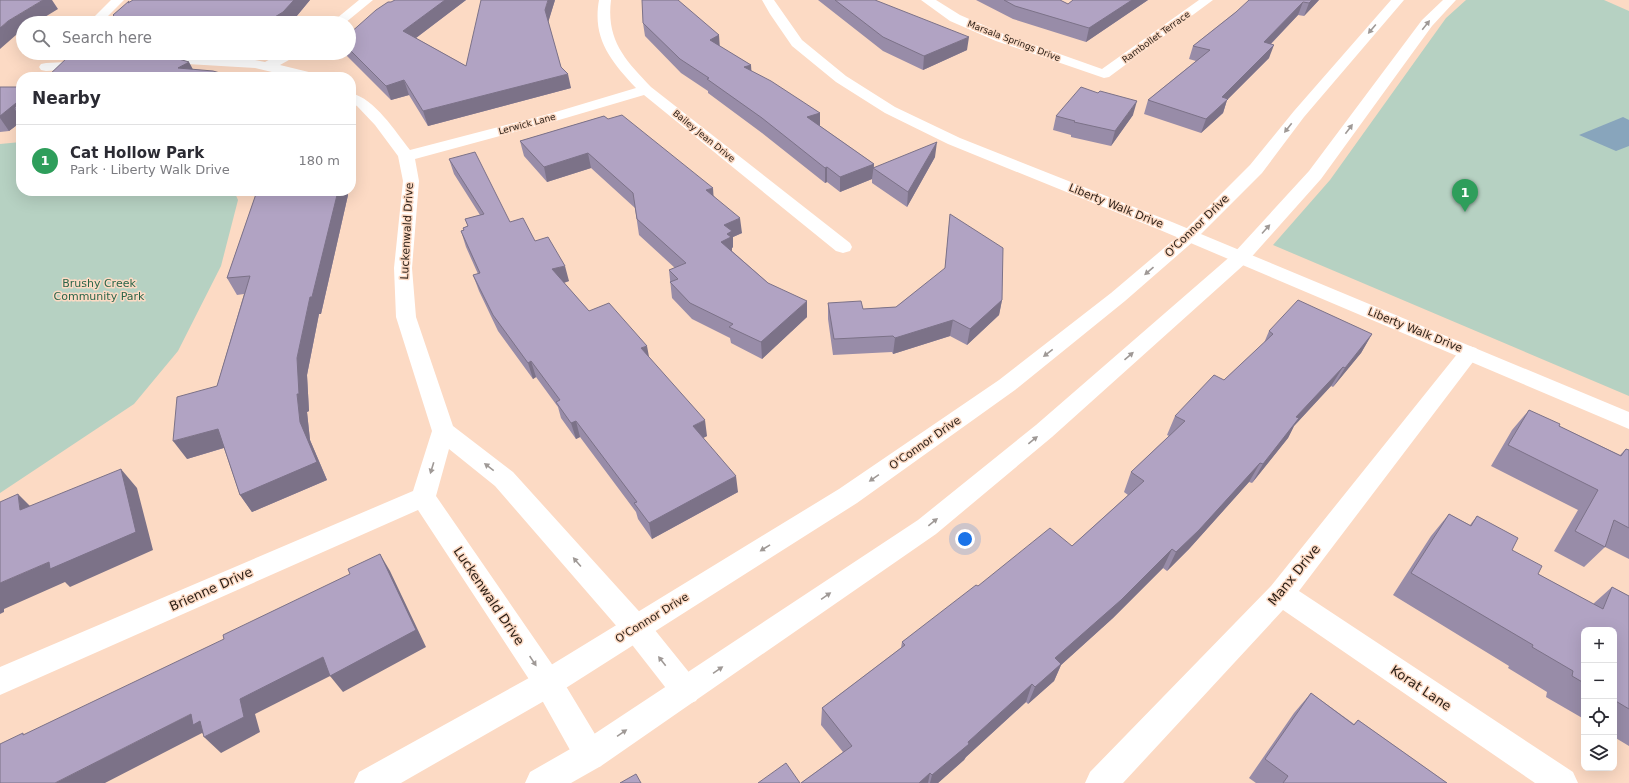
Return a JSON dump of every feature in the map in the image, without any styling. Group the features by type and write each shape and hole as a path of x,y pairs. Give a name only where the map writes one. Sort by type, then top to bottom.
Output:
{"street":[{"path":"101,16 118,0"},
{"path":"347,16 367,0"},
{"name":"Bailey Jean Drive","path":"605,0 603,18 606,38 624,67 646,90 843,247"},
{"name":"Liberty Walk Drive","path":"768,0 797,43 841,79 890,110 954,140 1189,236 1469,353 1629,422"},
{"name":"Marsala Springs Drive","path":"927,0 955,18 1001,38 1104,74"},
{"name":"Rambollet Terrace","path":"1104,74 1207,0"},
{"name":"O'Connor Drive","path":"370,783 548,683 848,496 1007,385 1118,297 1189,236 1256,169 1299,114 1390,7 1398,0"},
{"path":"541,783 590,755 927,527 1044,431 1240,258 1315,175 1427,23 1450,0"},
{"path":"54,60 46,67 100,64"},
{"path":"138,62 187,60 222,61 269,66 292,72"},
{"path":"269,66 279,60"},
{"name":"Lerwick Lane","path":"406,156 554,117 646,90"},
{"name":"Luckenwald Drive","path":"356,100 362,103 380,122 406,156 411,181 403,268 406,317 443,431"},
{"name":"Manx Drive","path":"1101,783 1281,594 1469,353"},
{"path":"423,497 443,431 504,479 636,628 686,691"},
{"name":"Luckenwald Drive","path":"423,497 548,683 590,755"},
{"name":"Brienne Drive","path":"0,681 423,497"},
{"name":"Korat Lane","path":"1281,594 1562,783"}],"green space":[{"path":"1466,0 1604,0 1629,11 1629,396 1273,245 1330,180 1446,18"},
{"name":"Brushy Creek Community Park","path":"16,142 16,196 236,196 238,200 221,266 178,351 134,404 0,493 0,144"}],"water":[{"path":"1623,117 1629,120 1629,146 1616,151 1579,135"}],"building":[{"path":"0,0 43,0 8,21 0,28"},
{"path":"133,0 294,0 283,12 276,16 113,16 129,1 128,3"},
{"path":"395,0 445,0 403,31 466,66 481,0 548,0 545,10 561,67 568,74 423,111 404,80 386,86 356,56 356,28 376,10 388,2"},
{"path":"642,0 678,0 719,35 710,40 751,65 744,67 771,81 820,113 807,117 874,164 840,177 827,167 825,168 762,118 707,79 709,78 680,59 643,23"},
{"path":"835,0 875,0 969,37 924,56 883,37"},
{"path":"1004,0 1060,0 1068,4 1073,0 1132,0 1089,28 1015,6"},
{"path":"1249,0 1312,0 1309,3 1303,2 1264,42 1274,45 1222,97 1228,99 1206,119 1148,100 1210,50 1193,46"},
{"path":"65,60 182,60 189,62 178,68 216,72 52,72"},
{"path":"0,87 16,87 16,103 0,116"},
{"path":"1081,87 1098,93 1100,91 1137,101 1115,131 1074,122 1075,121 1056,116"},
{"path":"622,115 713,188 706,190 740,218 724,225 732,231 727,234 731,237 721,242 768,283 807,301 761,342 729,327 733,324 690,303 670,282 678,279 669,270 686,263 637,219 633,193 588,153 544,167 520,141 604,116 608,119"},
{"path":"937,142 908,192 873,168"},
{"path":"475,152 510,222 523,218 535,241 548,237 565,266 552,269 589,311 609,303 647,346 641,348 705,420 693,426 736,476 649,523 634,503 637,502 576,421 571,423 556,402 560,400 531,361 528,363 493,315 473,275 480,273 461,231 464,230 463,228 468,226 465,219 484,214 449,159"},
{"path":"255,196 337,196 312,297 310,297 297,358 299,394 297,394 300,422 317,462 240,495 218,429 173,441 177,397 217,386 250,276 227,278"},
{"path":"950,214 1003,248 1002,300 970,329 953,320 895,338 893,336 834,339 828,303 861,301 863,309 896,307 945,268"},
{"path":"1298,300 1372,334 1345,368 1343,367 1296,417 1299,418 1263,464 1260,463 1199,530 1176,552 1172,549 1121,600 1055,658 1061,664 1035,687 1032,684 968,742 969,744 932,775 930,773 919,783 801,783 852,746 822,708 905,645 902,642 976,585 978,586 1050,528 1072,546 1144,481 1131,472 1185,421 1175,416 1214,375 1224,380 1273,334 1269,331"},
{"path":"1529,410 1560,424 1559,426 1621,456 1626,449 1629,450 1629,528 1614,520 1605,547 1575,531 1598,490 1508,445"},
{"path":"121,469 136,532 50,569 49,562 0,583 0,502 18,494 20,510"},
{"path":"1449,514 1471,526 1477,516 1518,538 1512,550 1542,566 1538,574 1603,609 1612,587 1629,596 1629,709 1617,702 1617,627 1581,627 1581,681 1572,676 1573,671 1532,647 1533,645 1411,573"},
{"path":"380,554 416,630 330,676 323,657 240,699 244,717 204,737 200,721 193,725 191,714 55,783 0,783 0,744 23,733 23,735 224,639 223,635 350,574 348,569"},
{"path":"1311,693 1354,725 1358,720 1447,783 1283,783 1288,776 1265,759"},
{"path":"786,763 800,783 758,783"},
{"path":"636,774 641,783 620,783"}],"place":[{"name":"Cat Hollow Park","path":"1465,212"}]}
